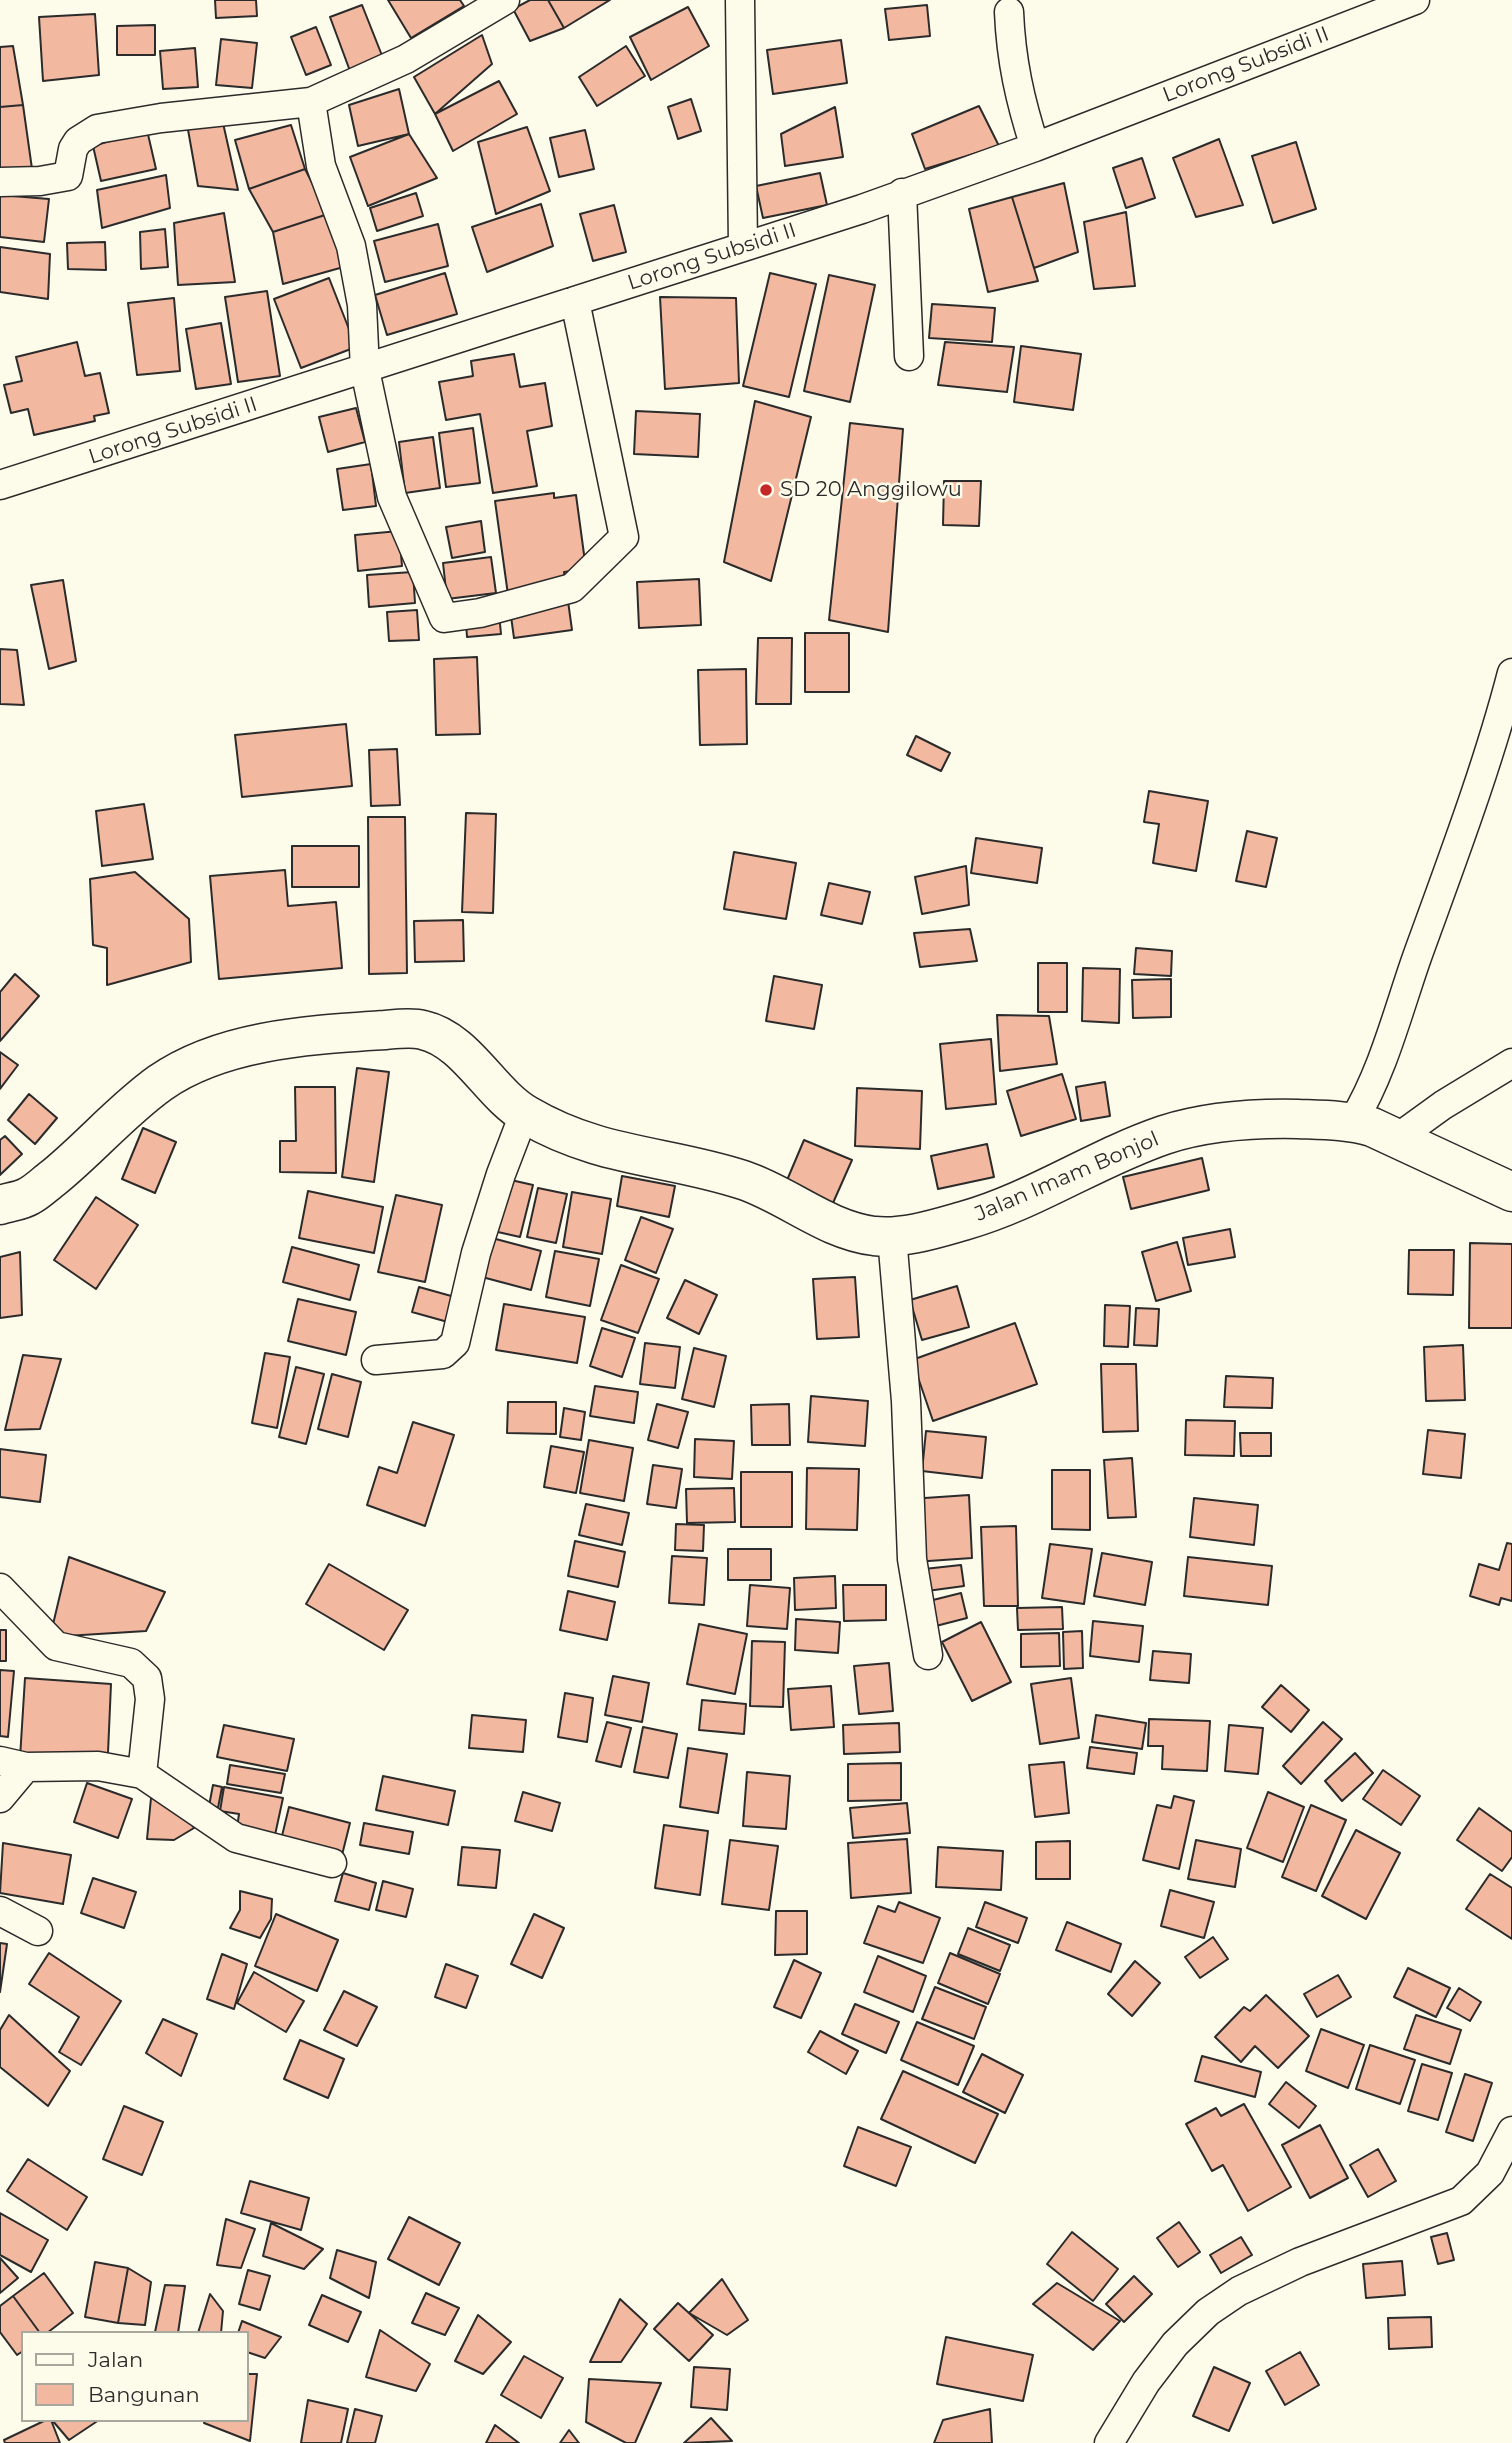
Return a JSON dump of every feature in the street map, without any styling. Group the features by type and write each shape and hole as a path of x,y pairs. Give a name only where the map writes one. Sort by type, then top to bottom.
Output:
{"main road":[{"name":"Jalan Imam Bonjol","path":"0,1205 29,1197 75,1161 131,1106 183,1069 216,1055 268,1043 388,1029 423,1030 459,1051 524,1114 576,1139 617,1153 744,1181 832,1224 870,1235 892,1237 1001,1210 1165,1135 1209,1124 1256,1118 1353,1121 1512,1192"}],"street":[{"path":"0,182 40,181 68,176 73,149 78,141 97,129 197,114 311,102 406,59 505,0"},
{"path":"740,0 743,246"},
{"name":"Lorong Subsidi II","path":"0,485 862,209 1035,147 1415,0"},
{"path":"1009,12 1011,58 1018,97 1035,147"},
{"path":"311,102 321,166 351,246 362,305 365,370 392,497 444,618 480,613 572,588 624,537 576,301"},
{"path":"902,193 909,356"},
{"path":"1353,1121 1394,1023 1504,736 1512,673"},
{"path":"1396,1139 1443,1105 1512,1063"},
{"path":"376,1360 443,1354 455,1343 476,1253 524,1114"},
{"path":"892,1237 906,1401 909,1524 928,1656"},
{"path":"0,1588 56,1646 131,1663 147,1678 150,1699 142,1774"},
{"path":"0,1798 13,1764 98,1766 142,1774 236,1838 332,1863"},
{"path":"0,1911 38,1931"},
{"path":"1118,2439 1153,2373 1175,2344 1208,2312 1239,2291 1300,2262 1461,2201 1490,2174 1512,2131"}],"building":[{"path":"215,0 256,0 257,16 216,18"},
{"path":"388,0 460,0 464,6 411,38"},
{"path":"530,0 548,0 564,28 530,41 513,9"},
{"path":"548,0 610,0 564,28"},
{"path":"362,5 383,58 350,71 330,17"},
{"path":"927,5 930,36 889,40 885,9"},
{"path":"688,7 709,46 651,80 630,37"},
{"path":"95,14 99,75 43,81 39,17"},
{"path":"155,25 155,55 117,55 117,26"},
{"path":"316,27 331,65 306,75 291,37"},
{"path":"482,35 492,64 435,114 414,77"},
{"path":"221,39 257,43 252,88 216,85"},
{"path":"841,40 847,83 773,94 767,50"},
{"path":"13,46 23,105 0,107 0,47"},
{"path":"626,46 645,76 597,106 579,77"},
{"path":"195,48 198,87 163,89 160,51"},
{"path":"499,81 517,114 453,151 435,114"},
{"path":"399,89 409,134 358,146 349,105"},
{"path":"691,99 701,131 678,139 668,107"},
{"path":"23,105 33,176 0,174 0,107"},
{"path":"979,106 999,146 925,169 912,134"},
{"path":"835,107 843,157 785,166 781,134"},
{"path":"223,123 238,190 198,186 187,124"},
{"path":"291,125 305,169 249,189 235,140"},
{"path":"527,127 550,191 496,214 478,142"},
{"path":"147,130 156,169 101,181 93,146"},
{"path":"585,130 594,169 559,177 550,138"},
{"path":"409,134 437,178 368,206 350,157"},
{"path":"1219,139 1243,205 1196,217 1173,158"},
{"path":"1296,142 1316,209 1273,223 1252,156"},
{"path":"1142,158 1155,198 1126,208 1113,168"},
{"path":"305,169 328,214 273,232 249,189"},
{"path":"820,173 827,205 763,218 756,186"},
{"path":"166,175 170,208 102,228 97,190"},
{"path":"1064,183 1078,252 1034,268 1012,197"},
{"path":"416,193 423,216 377,231 370,208"},
{"path":"0,195 49,199 44,242 0,237"},
{"path":"1012,197 1038,281 988,292 969,209"},
{"path":"541,204 553,246 487,272 472,227"},
{"path":"614,205 626,252 593,261 580,214"},
{"path":"1126,212 1135,286 1094,289 1084,222"},
{"path":"224,213 235,282 178,285 174,223"},
{"path":"328,214 347,266 283,284 273,232"},
{"path":"438,224 448,266 385,282 374,241"},
{"path":"165,229 168,267 141,269 140,232"},
{"path":"105,242 106,270 68,269 67,243"},
{"path":"0,247 50,254 48,299 0,292"},
{"path":"445,273 457,314 387,335 375,295"},
{"path":"770,273 816,284 789,397 743,386"},
{"path":"829,275 875,285 850,402 804,391"},
{"path":"329,278 356,347 301,368 274,299"},
{"path":"267,291 280,376 238,382 225,297"},
{"path":"660,297 736,298 739,383 665,389"},
{"path":"174,298 180,371 137,375 128,303"},
{"path":"932,304 995,308 992,342 929,338"},
{"path":"221,323 231,384 196,389 186,329"},
{"path":"77,342 85,376 100,373 109,413 94,416 95,421 34,435 28,409 11,413 4,385 22,381 16,357"},
{"path":"945,342 1014,347 1007,392 938,385"},
{"path":"1021,346 1081,354 1073,410 1014,402"},
{"path":"514,354 520,387 545,383 552,426 527,431 537,486 493,493 480,414 446,420 439,382 473,376 471,361"},
{"name":"SD 20 Anggilowu","path":"755,401 811,417 771,581 724,562"},
{"path":"356,408 365,442 328,452 319,417"},
{"path":"636,411 700,414 698,457 634,454"},
{"path":"850,423 903,429 888,632 829,620"},
{"path":"473,428 480,483 446,487 439,433"},
{"path":"433,437 440,488 405,493 399,442"},
{"path":"371,464 376,506 343,510 337,469"},
{"path":"944,481 981,481 979,526 943,525"},
{"path":"554,493 554,498 576,495 586,569 564,572 572,630 514,638 495,501"},
{"path":"481,521 485,552 452,558 446,527"},
{"path":"399,531 402,566 358,571 355,535"},
{"path":"491,557 496,593 447,599 443,563"},
{"path":"413,572 415,603 369,607 367,575"},
{"path":"699,579 701,625 639,628 637,582"},
{"path":"63,580 76,661 49,669 31,585"},
{"path":"498,603 501,634 467,637 465,606"},
{"path":"417,610 419,640 389,641 387,612"},
{"path":"805,633 849,633 849,692 805,692"},
{"path":"758,638 792,638 791,704 756,704"},
{"path":"0,649 17,650 24,705 0,704"},
{"path":"477,657 480,734 436,735 434,659"},
{"path":"746,669 747,744 700,745 698,670"},
{"path":"346,724 352,786 242,797 235,735"},
{"path":"916,736 950,753 941,771 907,755"},
{"path":"397,749 400,805 371,806 369,750"},
{"path":"1149,791 1208,801 1196,871 1153,863 1159,824 1144,822"},
{"path":"144,804 153,859 102,866 96,811"},
{"path":"466,813 496,814 493,913 462,912"},
{"path":"368,817 405,817 407,973 369,974"},
{"path":"1247,831 1277,838 1266,887 1236,881"},
{"path":"976,838 1042,848 1037,883 971,873"},
{"path":"292,846 359,846 359,887 292,887"},
{"path":"734,852 796,863 786,919 724,909"},
{"path":"966,866 969,905 922,914 915,877"},
{"path":"285,870 288,906 336,902 342,968 219,979 210,876"},
{"path":"135,872 189,919 191,962 107,985 107,948 93,945 90,879"},
{"path":"829,883 870,892 862,924 821,915"},
{"path":"463,920 464,961 415,962 414,921"},
{"path":"970,929 977,961 920,967 914,933"},
{"path":"1136,948 1172,951 1171,976 1134,974"},
{"path":"1038,963 1067,963 1067,1012 1038,1012"},
{"path":"1083,968 1120,969 1119,1023 1082,1021"},
{"path":"15,974 39,996 0,1041 0,992"},
{"path":"774,976 822,985 814,1029 766,1021"},
{"path":"1171,979 1171,1017 1133,1018 1132,980"},
{"path":"997,1015 1049,1016 1057,1064 1000,1071"},
{"path":"991,1039 996,1104 946,1109 940,1044"},
{"path":"0,1052 18,1065 0,1089"},
{"path":"357,1068 389,1072 374,1182 342,1177"},
{"path":"1062,1074 1076,1119 1021,1136 1007,1091"},
{"path":"1105,1082 1110,1116 1081,1121 1076,1087"},
{"path":"295,1087 335,1087 336,1173 280,1172 280,1141 296,1141"},
{"path":"857,1088 922,1091 920,1149 855,1146"},
{"path":"29,1094 57,1118 35,1144 8,1120"},
{"path":"143,1128 176,1142 155,1193 122,1179"},
{"path":"5,1136 22,1154 0,1175 0,1140"},
{"path":"804,1140 852,1160 829,1212 782,1192"},
{"path":"987,1144 994,1177 938,1189 931,1156"},
{"path":"1202,1158 1209,1190 1131,1209 1123,1177"},
{"path":"622,1176 675,1186 669,1217 617,1206"},
{"path":"502,1178 533,1185 520,1237 489,1230"},
{"path":"538,1188 567,1194 556,1243 527,1237"},
{"path":"308,1191 383,1207 374,1253 299,1238"},
{"path":"572,1192 611,1199 602,1254 563,1247"},
{"path":"396,1195 442,1205 425,1282 378,1272"},
{"path":"96,1197 138,1225 96,1289 54,1260"},
{"path":"641,1217 673,1229 656,1273 625,1260"},
{"path":"1230,1229 1235,1257 1188,1265 1183,1238"},
{"path":"492,1238 541,1251 531,1290 482,1277"},
{"path":"1177,1242 1191,1291 1156,1301 1142,1252"},
{"path":"1470,1243 1512,1244 1512,1328 1469,1328"},
{"path":"292,1247 359,1265 350,1300 283,1282"},
{"path":"1409,1250 1454,1250 1453,1295 1408,1294"},
{"path":"555,1251 599,1259 590,1306 546,1297"},
{"path":"20,1252 22,1315 0,1318 0,1257"},
{"path":"621,1265 659,1279 638,1333 601,1320"},
{"path":"855,1277 859,1337 817,1339 813,1279"},
{"path":"685,1280 717,1295 699,1334 667,1318"},
{"path":"957,1286 969,1327 922,1340 910,1300"},
{"path":"419,1287 462,1299 455,1324 412,1312"},
{"path":"298,1299 356,1312 346,1355 288,1341"},
{"path":"504,1304 585,1317 577,1363 496,1350"},
{"path":"1105,1305 1130,1306 1128,1347 1104,1346"},
{"path":"1136,1308 1159,1309 1157,1346 1134,1345"},
{"path":"1015,1323 1037,1384 933,1421 912,1360"},
{"path":"602,1328 635,1338 622,1377 590,1366"},
{"path":"645,1343 680,1347 675,1388 640,1384"},
{"path":"1463,1345 1465,1400 1426,1401 1424,1347"},
{"path":"694,1348 726,1356 714,1407 682,1399"},
{"path":"265,1353 290,1357 277,1428 252,1423"},
{"path":"23,1355 61,1359 40,1429 5,1430"},
{"path":"1101,1364 1136,1364 1138,1431 1103,1432"},
{"path":"296,1367 324,1374 306,1444 279,1437"},
{"path":"332,1374 361,1382 348,1437 318,1429"},
{"path":"1226,1376 1273,1378 1272,1408 1224,1407"},
{"path":"595,1386 638,1392 634,1423 590,1416"},
{"path":"811,1396 868,1401 865,1446 808,1442"},
{"path":"508,1402 556,1402 556,1434 507,1433"},
{"path":"657,1404 688,1412 678,1448 648,1440"},
{"path":"789,1404 790,1445 752,1445 751,1405"},
{"path":"564,1408 585,1412 581,1440 560,1437"},
{"path":"1186,1420 1235,1421 1234,1456 1185,1455"},
{"path":"413,1422 454,1435 425,1526 367,1505 379,1467 397,1473"},
{"path":"1428,1430 1465,1434 1461,1478 1423,1474"},
{"path":"926,1431 986,1437 982,1478 922,1471"},
{"path":"1240,1433 1271,1433 1271,1456 1241,1456"},
{"path":"695,1439 734,1441 732,1479 694,1477"},
{"path":"589,1440 633,1448 624,1501 580,1493"},
{"path":"551,1446 584,1452 576,1493 544,1487"},
{"path":"0,1449 46,1455 40,1502 0,1497"},
{"path":"1132,1458 1136,1517 1108,1518 1104,1460"},
{"path":"653,1465 682,1469 676,1508 647,1504"},
{"path":"807,1468 859,1469 857,1530 806,1529"},
{"path":"1052,1470 1090,1470 1090,1530 1052,1529"},
{"path":"741,1472 792,1472 792,1527 741,1527"},
{"path":"734,1488 735,1522 687,1523 686,1489"},
{"path":"969,1495 972,1558 914,1562 910,1499"},
{"path":"1194,1498 1258,1505 1254,1545 1190,1537"},
{"path":"586,1504 629,1513 622,1545 579,1535"},
{"path":"676,1524 704,1525 703,1551 675,1550"},
{"path":"1016,1526 1018,1606 984,1606 981,1527"},
{"path":"575,1541 625,1552 618,1587 568,1576"},
{"path":"1507,1543 1512,1544 1512,1601 1501,1598 1499,1605 1470,1596 1479,1564 1499,1570"},
{"path":"1050,1544 1092,1549 1084,1604 1042,1598"},
{"path":"728,1549 771,1549 771,1580 728,1580"},
{"path":"1102,1553 1152,1562 1145,1605 1094,1596"},
{"path":"672,1556 707,1558 704,1605 669,1603"},
{"path":"69,1557 165,1592 146,1631 50,1637"},
{"path":"1188,1557 1272,1566 1268,1605 1184,1596"},
{"path":"329,1564 408,1610 384,1650 306,1604"},
{"path":"961,1565 964,1586 927,1591 924,1569"},
{"path":"835,1576 836,1608 795,1610 794,1578"},
{"path":"750,1585 790,1588 787,1629 747,1626"},
{"path":"843,1585 886,1585 886,1620 844,1621"},
{"path":"568,1591 615,1602 607,1640 560,1630"},
{"path":"961,1593 967,1618 932,1627 925,1602"},
{"path":"1062,1607 1063,1629 1018,1630 1017,1608"},
{"path":"796,1619 840,1622 838,1653 795,1650"},
{"path":"1093,1621 1143,1626 1139,1662 1090,1656"},
{"path":"981,1622 1011,1682 972,1701 942,1642"},
{"path":"699,1624 747,1634 735,1694 687,1684"},
{"path":"0,1630 6,1630 6,1661 0,1661"},
{"path":"1082,1631 1083,1668 1064,1669 1063,1632"},
{"path":"1059,1633 1060,1666 1021,1667 1021,1634"},
{"path":"752,1641 785,1642 783,1707 750,1706"},
{"path":"1153,1651 1191,1654 1189,1683 1150,1680"},
{"path":"889,1663 893,1711 859,1714 854,1666"},
{"path":"0,1670 14,1671 8,1737 0,1736"},
{"path":"613,1676 649,1683 642,1722 605,1715"},
{"path":"25,1678 111,1684 108,1753 20,1758"},
{"path":"1071,1678 1079,1738 1040,1744 1031,1684"},
{"path":"1281,1685 1309,1710 1291,1732 1262,1707"},
{"path":"831,1686 834,1727 791,1730 788,1689"},
{"path":"565,1693 593,1698 587,1742 558,1737"},
{"path":"702,1700 746,1704 744,1734 699,1730"},
{"path":"472,1715 526,1720 523,1752 469,1748"},
{"path":"1096,1715 1146,1723 1142,1749 1092,1742"},
{"path":"1149,1719 1210,1721 1207,1771 1162,1769 1163,1746 1148,1746"},
{"path":"607,1722 631,1728 621,1767 596,1761"},
{"path":"1323,1722 1342,1739 1301,1784 1283,1766"},
{"path":"899,1723 900,1752 844,1754 843,1725"},
{"path":"224,1725 294,1739 287,1771 217,1757"},
{"path":"1229,1725 1263,1728 1258,1774 1225,1771"},
{"path":"643,1727 677,1734 668,1778 634,1772"},
{"path":"1090,1747 1137,1753 1134,1774 1087,1768"},
{"path":"688,1748 727,1754 718,1813 680,1807"},
{"path":"1355,1753 1373,1773 1342,1801 1325,1781"},
{"path":"1064,1762 1069,1813 1035,1817 1029,1765"},
{"path":"901,1763 901,1800 848,1801 848,1764"},
{"path":"230,1765 285,1774 281,1793 227,1784"},
{"path":"1383,1770 1420,1796 1401,1825 1363,1799"},
{"path":"747,1772 790,1776 786,1829 743,1826"},
{"path":"383,1776 455,1791 448,1825 376,1810"},
{"path":"87,1783 132,1799 118,1838 74,1822"},
{"path":"213,1785 222,1787 218,1808 209,1806"},
{"path":"224,1787 283,1798 275,1835 237,1828 239,1814 220,1811"},
{"path":"523,1792 560,1803 552,1831 515,1821"},
{"path":"1268,1792 1304,1807 1283,1862 1247,1848"},
{"path":"1174,1796 1194,1801 1179,1869 1143,1860 1157,1805 1171,1808"},
{"path":"151,1798 176,1798 194,1828 174,1840 147,1839"},
{"path":"907,1803 910,1833 853,1838 850,1808"},
{"path":"1311,1805 1346,1820 1316,1891 1282,1877"},
{"path":"289,1807 350,1823 342,1855 281,1840"},
{"path":"1479,1808 1512,1832 1512,1857 1502,1871 1457,1840"},
{"path":"364,1823 413,1832 409,1854 360,1845"},
{"path":"664,1825 708,1831 700,1895 655,1888"},
{"path":"1356,1830 1400,1853 1366,1919 1322,1896"},
{"path":"907,1839 911,1893 851,1898 848,1843"},
{"path":"730,1840 778,1846 769,1910 722,1904"},
{"path":"1196,1840 1241,1849 1235,1887 1188,1879"},
{"path":"1070,1841 1070,1879 1036,1879 1036,1842"},
{"path":"3,1843 71,1855 63,1904 0,1893"},
{"path":"462,1847 500,1850 496,1888 458,1885"},
{"path":"938,1847 1003,1851 1001,1890 936,1887"},
{"path":"343,1873 376,1883 369,1910 335,1901"},
{"path":"1490,1874 1512,1888 1512,1939 1466,1909"},
{"path":"93,1878 136,1892 124,1928 81,1913"},
{"path":"383,1881 413,1889 406,1917 376,1910"},
{"path":"1170,1890 1214,1902 1204,1938 1161,1926"},
{"path":"240,1891 272,1899 271,1919 260,1938 230,1928 240,1910"},
{"path":"899,1902 940,1918 923,1963 864,1943 878,1906 895,1912"},
{"path":"985,1902 1027,1918 1018,1943 976,1927"},
{"path":"776,1911 807,1911 807,1954 775,1955"},
{"path":"276,1914 338,1940 317,1991 255,1966"},
{"path":"534,1914 564,1928 542,1978 511,1964"},
{"path":"1067,1922 1121,1944 1111,1972 1056,1950"},
{"path":"968,1928 1010,1945 1000,1971 958,1954"},
{"path":"1213,1937 1228,1959 1200,1978 1185,1957"},
{"path":"0,1943 7,1944 0,1992"},
{"path":"49,1953 121,2001 81,2065 59,2052 79,2017 29,1984"},
{"path":"950,1953 1000,1974 988,2004 938,1983"},
{"path":"222,1954 247,1964 234,2009 207,1999"},
{"path":"878,1956 926,1976 913,2012 864,1992"},
{"path":"794,1960 821,1973 801,2018 774,2007"},
{"path":"1135,1961 1160,1983 1132,2016 1108,1994"},
{"path":"446,1964 478,1976 466,2008 435,1997"},
{"path":"1408,1968 1450,1988 1436,2017 1394,1997"},
{"path":"254,1972 304,2001 286,2032 237,2003"},
{"path":"1338,1975 1351,1997 1317,2017 1304,1994"},
{"path":"935,1987 986,2007 974,2039 922,2019"},
{"path":"1459,1988 1481,2002 1470,2021 1447,2008"},
{"path":"344,1991 377,2007 357,2046 324,2030"},
{"path":"1266,1995 1309,2036 1278,2068 1255,2046 1241,2062 1215,2037 1244,2007 1250,2011"},
{"path":"855,2004 899,2022 886,2053 842,2034"},
{"path":"9,2015 70,2071 48,2106 0,2067 0,2030"},
{"path":"1416,2015 1461,2030 1450,2064 1404,2049"},
{"path":"163,2019 197,2034 181,2076 146,2053"},
{"path":"917,2022 974,2046 958,2085 901,2060"},
{"path":"1321,2029 1364,2045 1348,2088 1306,2071"},
{"path":"820,2031 858,2051 846,2074 808,2052"},
{"path":"300,2040 344,2059 328,2098 284,2079"},
{"path":"1370,2045 1415,2060 1400,2104 1356,2089"},
{"path":"982,2054 1023,2075 1005,2113 963,2092"},
{"path":"1202,2056 1261,2072 1255,2097 1195,2081"},
{"path":"1422,2064 1452,2073 1438,2120 1408,2111"},
{"path":"903,2071 998,2114 975,2163 881,2119"},
{"path":"1465,2074 1492,2083 1473,2141 1446,2132"},
{"path":"1286,2082 1316,2106 1299,2128 1269,2104"},
{"path":"1244,2104 1291,2187 1248,2211 1223,2165 1212,2171 1186,2124 1216,2108 1221,2116"},
{"path":"124,2106 163,2122 142,2175 103,2159"},
{"path":"1320,2125 1348,2178 1310,2198 1282,2145"},
{"path":"858,2127 911,2147 896,2186 844,2166"},
{"path":"1378,2149 1396,2181 1368,2197 1350,2165"},
{"path":"28,2159 87,2197 67,2230 7,2191"},
{"path":"250,2181 309,2198 301,2230 241,2213"},
{"path":"0,2213 48,2240 31,2272 0,2255"},
{"path":"409,2217 460,2243 439,2285 388,2259"},
{"path":"226,2219 255,2229 241,2268 217,2265"},
{"path":"1179,2222 1200,2252 1178,2267 1157,2238"},
{"path":"271,2223 323,2249 304,2269 263,2256"},
{"path":"1072,2232 1118,2269 1093,2301 1047,2264"},
{"path":"1447,2233 1454,2260 1438,2264 1431,2237"},
{"path":"1241,2237 1252,2255 1221,2273 1210,2255"},
{"path":"337,2250 376,2262 369,2298 330,2278"},
{"path":"0,2258 18,2278 0,2293"},
{"path":"1402,2261 1405,2295 1366,2298 1363,2264"},
{"path":"95,2262 128,2268 118,2323 85,2317"},
{"path":"128,2268 151,2282 145,2325 118,2323"},
{"path":"248,2270 270,2276 260,2310 239,2304"},
{"path":"44,2273 73,2313 50,2331 39,2331 13,2296"},
{"path":"1134,2276 1152,2294 1124,2322 1106,2304"},
{"path":"722,2279 748,2320 727,2335 689,2313"},
{"path":"1057,2283 1120,2321 1093,2350 1033,2304"},
{"path":"165,2285 185,2286 178,2331 155,2331"},
{"path":"426,2293 459,2308 445,2335 412,2323"},
{"path":"210,2294 223,2311 221,2331 199,2331"},
{"path":"322,2295 361,2312 348,2342 309,2325"},
{"path":"13,2296 39,2331 21,2331 21,2352 17,2355 0,2332 0,2306"},
{"path":"620,2299 647,2324 621,2362 590,2362"},
{"path":"678,2303 713,2335 689,2361 654,2329"},
{"path":"478,2315 511,2342 483,2374 455,2361"},
{"path":"1431,2317 1432,2347 1389,2349 1388,2318"},
{"path":"242,2321 281,2337 265,2358 248,2352 248,2331 239,2331"},
{"path":"380,2330 430,2364 416,2391 366,2377"},
{"path":"946,2337 1033,2355 1023,2401 937,2384"},
{"path":"1300,2352 1319,2385 1285,2405 1266,2371"},
{"path":"524,2356 563,2378 541,2418 501,2395"},
{"path":"694,2367 730,2369 727,2410 691,2407"},
{"path":"1214,2367 1250,2383 1229,2431 1193,2416"},
{"path":"248,2374 257,2374 250,2441 204,2423 248,2422"},
{"path":"589,2379 661,2383 635,2443 626,2443 586,2422"},
{"path":"308,2400 348,2409 341,2443 301,2443"},
{"path":"355,2409 382,2416 375,2443 347,2443"},
{"path":"990,2409 992,2443 934,2443 943,2420"},
{"path":"711,2418 732,2441 684,2443"},
{"path":"42,2422 52,2422 60,2443 5,2443 4,2440"},
{"path":"54,2422 96,2422 69,2440"},
{"path":"495,2425 519,2443 486,2443"},
{"path":"569,2430 579,2443 560,2443"}],"place":[{"name":"SD 20 Anggilowu","path":"766,490"}]}
